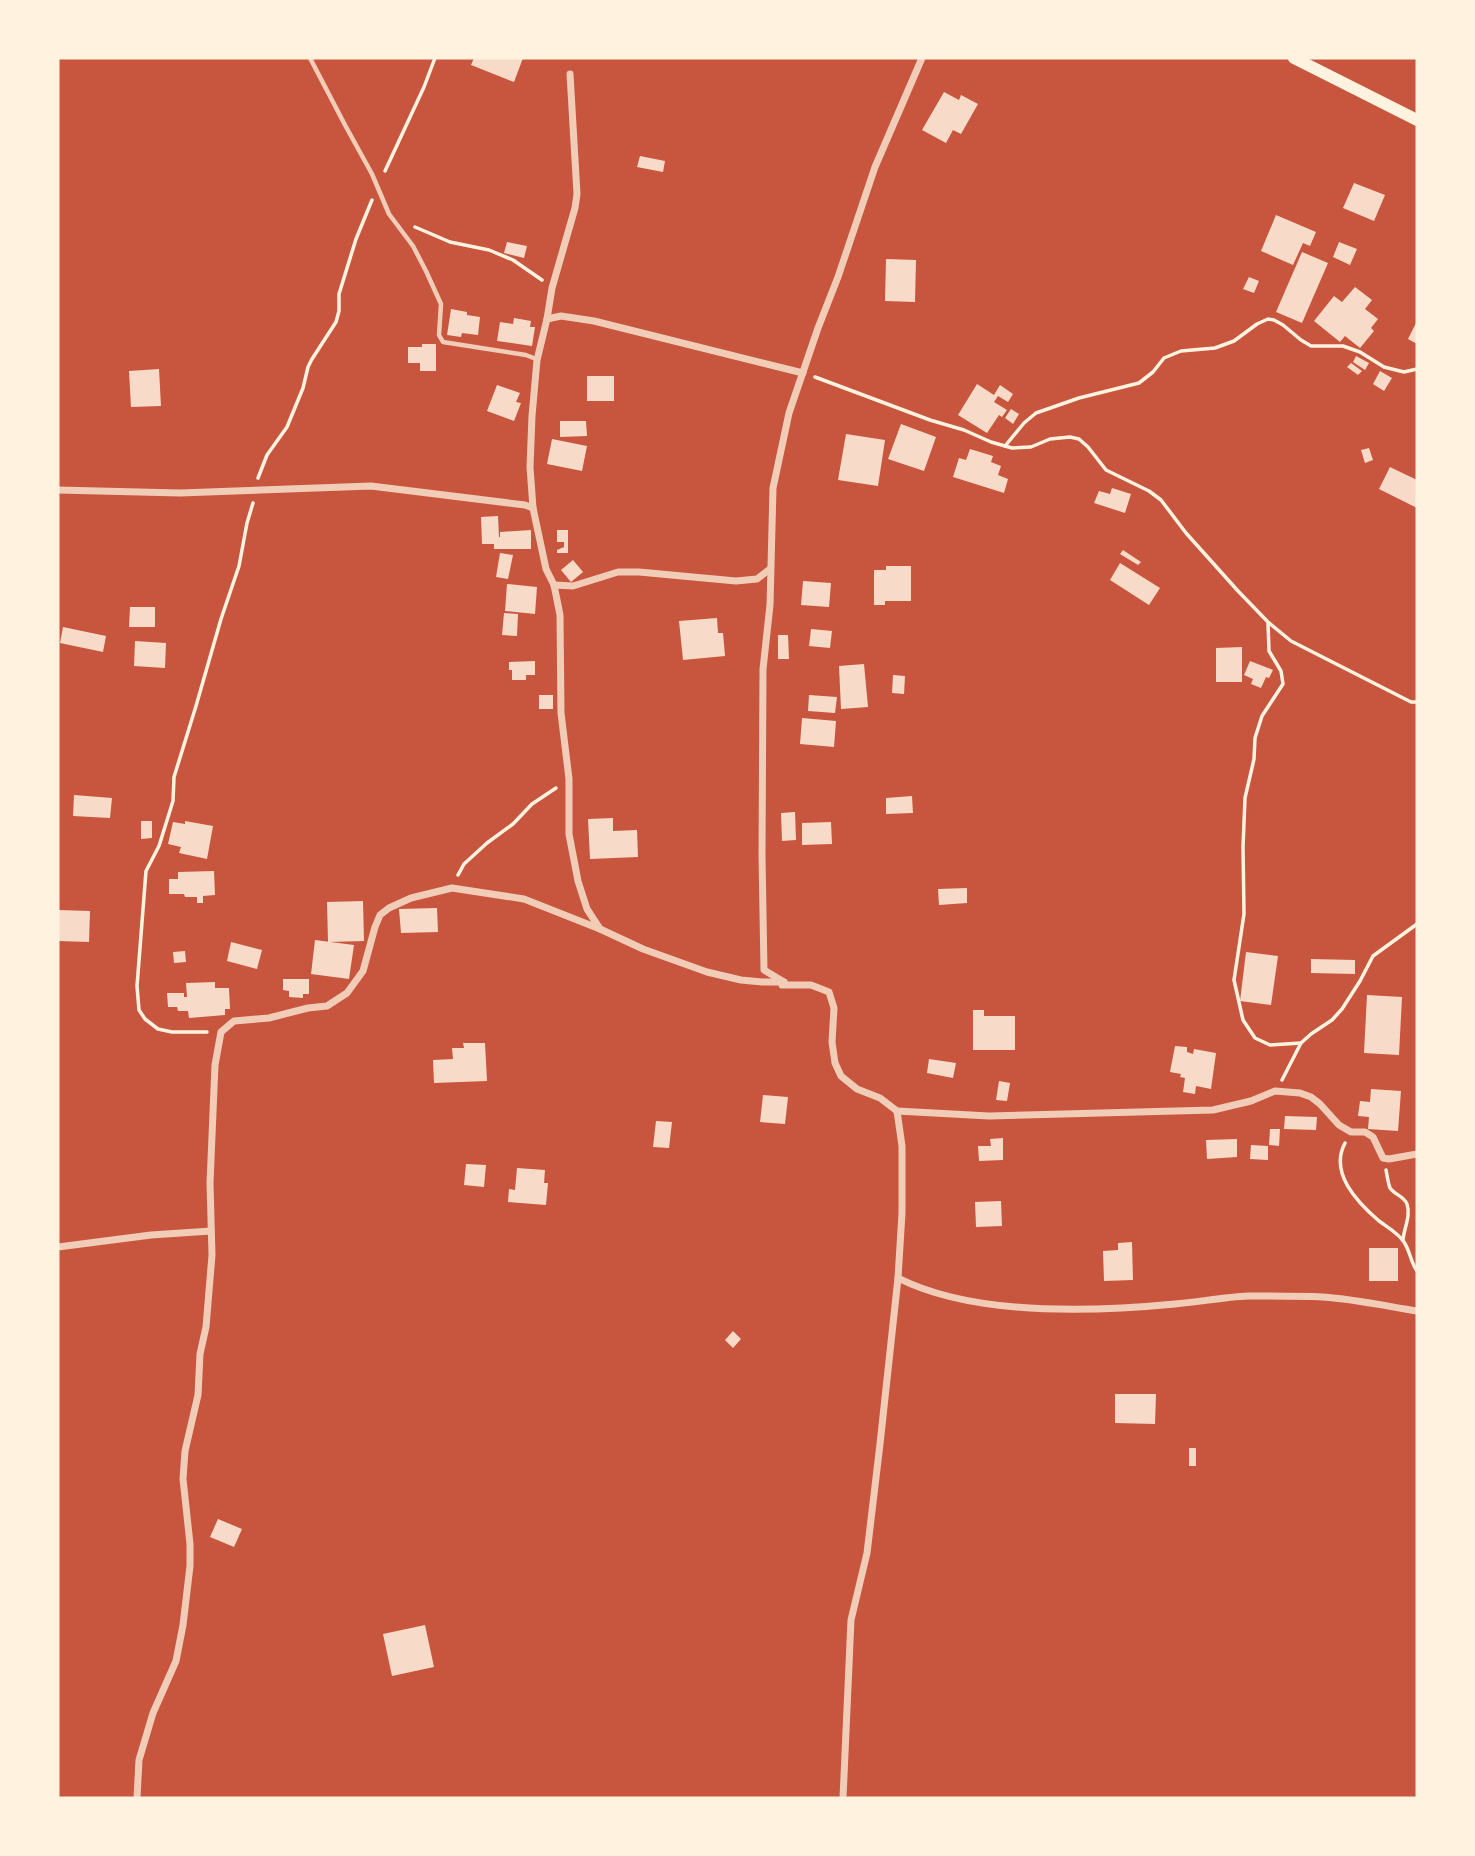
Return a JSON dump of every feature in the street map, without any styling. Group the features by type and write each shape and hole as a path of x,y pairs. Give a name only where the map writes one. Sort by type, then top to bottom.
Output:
{"main road":[{"path":"1294,58 1417,120"}],"street":[{"path":"784,982 764,970 763,669 770,605 773,488 789,413 875,167 922,58"},
{"path":"570,74 577,194 551,288 537,360 530,467 533,508 545,569 554,585 560,615 561,713 569,779 569,834 587,909 600,929"},
{"path":"547,319 561,316 594,321 803,373"},
{"path":"58,490 180,493 371,486 533,508"},
{"path":"554,585 573,586 618,572 736,581 757,579 770,569"},
{"path":"137,1798 139,1759 153,1713 176,1661 190,1566 183,1479 185,1451 198,1395 200,1354 206,1327 212,1255 210,1183 215,1065 222,1032 234,1021 269,1018 327,1006 347,993 363,971 380,915 411,898 452,888 524,899 643,949 707,972 741,980 784,982"},
{"path":"784,982 782,985 811,985 829,992 834,1008 832,1042 835,1063 841,1076 897,1111 989,1116 1213,1110 1251,1101 1275,1091 1300,1093 1320,1104 1331,1118 1350,1132 1365,1132 1373,1137 1383,1158 1417,1154"},
{"path":"843,1798 851,1620 867,1553 898,1278 902,1146 897,1111"},
{"path":"58,1247 150,1234 211,1231"},
{"path":"898,1278 916,1287 950,1296 1001,1305 1065,1310 1173,1304 1247,1296 1323,1297 1417,1311"}],"lane":[{"path":"310,58 393,219 413,246 441,304 439,335 443,342 526,355 537,360"}],"path":[{"path":"222,1032 172,1032 158,1029 145,1019 139,1010 137,986 146,871 159,846 173,802 174,777 239,566 254,491 267,455 287,428 303,388 308,367 336,322 341,287 356,239 435,58"},
{"path":"393,219 450,242 489,250 513,260 551,288"},
{"path":"1005,446 1035,413 1079,398 1139,383 1153,372 1164,358 1181,351 1215,348 1234,341 1268,319 1283,325 1311,346 1343,346 1360,352 1384,367 1404,372 1417,369"},
{"path":"803,373 1012,448 1031,447 1051,439 1079,439 1106,470 1149,491 1161,500 1186,533 1268,622 1292,641 1411,702 1417,702"},
{"path":"1268,622 1269,651 1281,671 1283,684 1262,716 1255,738 1254,759 1245,798 1244,914 1234,980 1243,1020 1255,1038 1270,1045 1301,1044"},
{"path":"452,888 464,864 513,824 532,804 569,779"},
{"path":"1275,1091 1301,1044 1342,1009 1373,956 1417,924"},
{"path":"1350,1132 1339,1162 1341,1175 1353,1194 1368,1210 1403,1240 1417,1271"},
{"path":"1383,1158 1390,1187 1408,1206 1403,1240"}],"building":[{"path":"474,58 523,58 514,82 471,65"},
{"path":"944,92 959,100 961,95 978,104 961,134 953,130 946,143 922,130"},
{"path":"640,156 665,161 663,172 637,167"},
{"path":"1354,183 1385,195 1374,221 1343,208"},
{"path":"1276,215 1316,232 1310,246 1303,243 1293,265 1261,251"},
{"path":"507,242 527,246 524,258 504,253"},
{"path":"1339,242 1357,249 1350,265 1333,257"},
{"path":"1302,252 1328,263 1302,323 1276,312"},
{"path":"886,259 916,260 915,302 885,301"},
{"path":"1249,277 1259,281 1254,293 1243,289"},
{"path":"1355,287 1372,300 1365,309 1378,319 1371,328 1374,331 1360,348 1345,336 1340,342 1314,321 1334,296 1342,302"},
{"path":"451,309 480,317 478,335 447,335"},
{"path":"514,318 531,321 530,327 535,327 532,346 497,341 500,322 513,324"},
{"path":"1417,321 1417,344 1408,339"},
{"path":"422,344 436,344 436,371 420,371 420,363 408,363 408,347 422,347"},
{"path":"1356,356 1369,363 1365,370 1353,362"},
{"path":"1351,363 1362,371 1358,375 1347,367"},
{"path":"159,369 161,406 131,407 129,371"},
{"path":"1380,371 1392,378 1384,391 1373,384"},
{"path":"587,376 614,376 614,401 587,401"},
{"path":"977,384 994,395 1000,385 1013,394 1008,402 998,396 994,402 1007,410 1002,417 999,415 987,433 958,415"},
{"path":"497,385 520,393 516,402 521,403 514,421 487,411"},
{"path":"1011,409 1019,414 1013,424 1005,418"},
{"path":"560,421 586,421 587,436 560,437"},
{"path":"901,424 936,437 924,471 888,459"},
{"path":"846,434 885,440 878,486 838,480"},
{"path":"552,439 587,446 582,471 547,464"},
{"path":"1369,448 1373,460 1365,463 1361,450"},
{"path":"970,449 993,456 991,462 1001,466 998,475 1008,479 1004,493 953,477 959,458 966,460"},
{"path":"1390,467 1417,480 1417,508 1379,489"},
{"path":"1112,488 1131,494 1125,513 1094,503 1099,491 1110,494"},
{"path":"498,516 499,537 500,532 531,530 531,549 494,549 494,544 482,544 481,517"},
{"path":"557,530 568,530 568,553 557,553 557,550 564,547 564,542 557,542"},
{"path":"1123,550 1141,562 1138,565 1120,554"},
{"path":"500,553 513,555 508,579 496,577"},
{"path":"573,560 583,572 571,582 561,570"},
{"path":"1120,563 1160,588 1149,605 1110,580"},
{"path":"886,566 911,566 911,601 885,601 885,605 874,605 874,570 886,570"},
{"path":"803,581 831,583 829,607 801,605"},
{"path":"507,584 537,587 535,614 505,611"},
{"path":"130,607 155,607 155,627 129,627"},
{"path":"504,613 518,614 517,636 502,635"},
{"path":"717,618 718,633 723,633 725,656 683,660 679,621"},
{"path":"63,627 106,636 103,652 60,643"},
{"path":"811,629 832,631 830,648 809,646"},
{"path":"778,635 788,635 789,659 778,659"},
{"path":"135,641 166,643 165,668 134,666"},
{"path":"1242,647 1242,682 1216,682 1216,648"},
{"path":"535,661 535,675 526,675 526,680 512,680 509,662"},
{"path":"1250,661 1273,670 1261,688 1251,684 1253,679 1244,675"},
{"path":"864,664 868,707 841,709 839,666"},
{"path":"893,675 905,676 904,694 892,693"},
{"path":"539,695 553,695 553,709 539,709"},
{"path":"809,695 837,697 835,713 808,711"},
{"path":"802,718 836,721 834,747 800,744"},
{"path":"74,795 112,798 110,818 73,816"},
{"path":"912,796 913,813 886,814 886,798"},
{"path":"795,812 796,840 782,841 781,813"},
{"path":"613,818 613,831 637,830 638,857 590,859 588,819"},
{"path":"141,821 152,821 152,838 141,839"},
{"path":"185,821 213,826 207,859 179,853 181,847 168,844 173,822 185,824"},
{"path":"831,822 832,844 802,845 802,823"},
{"path":"214,871 215,895 203,896 203,903 197,903 197,897 169,894 169,879 178,879 178,872"},
{"path":"967,888 967,903 939,905 938,889"},
{"path":"363,901 364,941 328,942 327,902"},
{"path":"437,908 438,932 401,933 399,909"},
{"path":"58,910 90,911 89,942 58,941"},
{"path":"315,940 354,945 349,979 311,974"},
{"path":"231,942 262,950 257,969 227,961"},
{"path":"185,951 186,962 174,963 173,952"},
{"path":"1246,952 1278,956 1271,1005 1240,1001"},
{"path":"1311,959 1355,960 1355,974 1311,973"},
{"path":"283,979 309,979 309,994 303,994 303,998 289,997 289,991 283,990"},
{"path":"215,982 215,988 229,988 230,1009 225,1009 225,1015 189,1018 188,1011 168,1007 167,993 184,993 184,997 187,997 186,983"},
{"path":"1367,995 1402,997 1399,1055 1364,1053"},
{"path":"973,1010 984,1010 984,1016 1015,1016 1015,1050 973,1050"},
{"path":"463,1043 485,1043 487,1081 434,1083 433,1060 453,1059 452,1048 464,1048"},
{"path":"1175,1046 1187,1047 1187,1052 1193,1054 1194,1049 1216,1053 1211,1089 1196,1086 1195,1094 1183,1092 1185,1078 1180,1077 1181,1074 1170,1072"},
{"path":"929,1059 956,1063 953,1078 927,1073"},
{"path":"999,1081 1010,1083 1007,1101 996,1100"},
{"path":"1371,1089 1401,1091 1398,1131 1368,1129 1369,1117 1358,1116 1360,1101 1370,1102"},
{"path":"763,1095 788,1097 785,1124 760,1122"},
{"path":"1285,1116 1317,1117 1316,1130 1284,1129"},
{"path":"656,1121 672,1122 669,1148 653,1147"},
{"path":"1270,1129 1280,1129 1279,1146 1269,1145"},
{"path":"1003,1138 1003,1160 979,1161 978,1146 991,1146 990,1139"},
{"path":"1237,1139 1237,1157 1207,1159 1206,1140"},
{"path":"1251,1145 1268,1146 1268,1160 1250,1159"},
{"path":"466,1164 486,1165 484,1187 464,1185"},
{"path":"517,1168 545,1170 544,1183 548,1183 546,1205 508,1202 509,1189 515,1190"},
{"path":"1001,1201 1002,1226 976,1227 975,1202"},
{"path":"1132,1242 1133,1280 1104,1281 1103,1251 1118,1250 1118,1243"},
{"path":"1369,1248 1398,1248 1398,1281 1369,1281"},
{"path":"733,1331 741,1339 733,1348 725,1340"},
{"path":"1115,1394 1156,1394 1155,1424 1115,1423"},
{"path":"1189,1448 1196,1448 1196,1466 1189,1466"},
{"path":"218,1519 242,1529 234,1547 210,1537"},
{"path":"425,1625 434,1667 392,1676 383,1634"}]}
